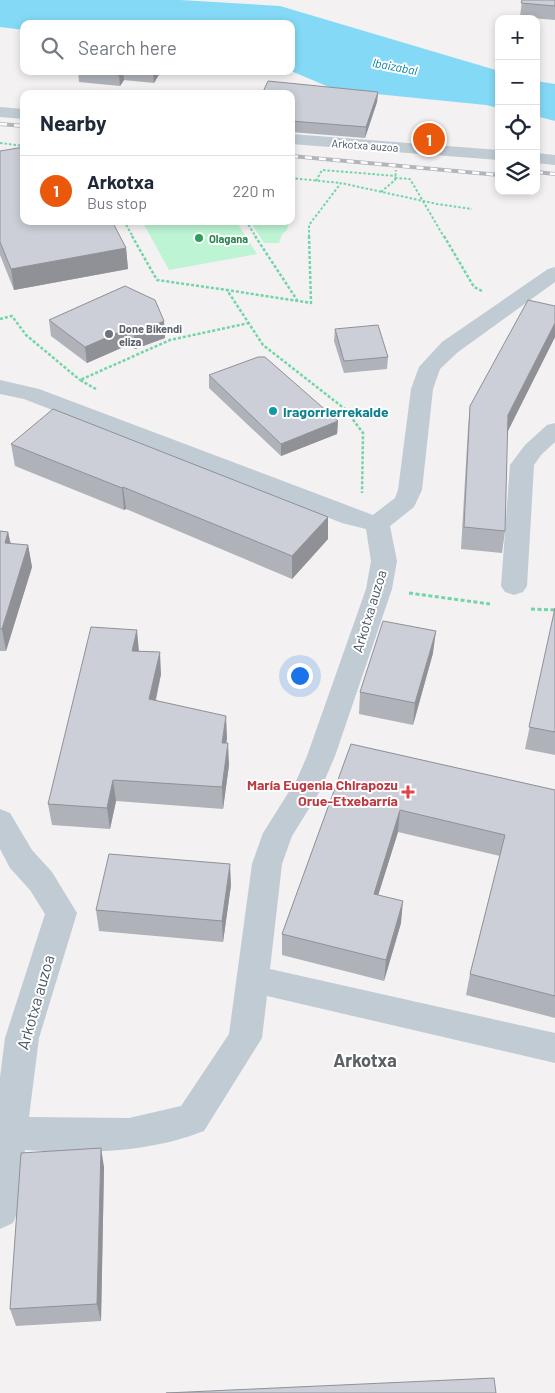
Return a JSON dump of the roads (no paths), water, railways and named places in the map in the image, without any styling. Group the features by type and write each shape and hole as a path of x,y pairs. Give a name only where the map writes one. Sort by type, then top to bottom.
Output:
{"street":[{"path":"0,112 20,114"},
{"name":"Arkotxa auzoa","path":"295,139 495,155"},
{"path":"540,158 555,160"},
{"path":"0,387 31,394 351,517 377,524 398,510 405,502 410,490 422,389 430,367 450,346 555,273"},
{"path":"514,586 522,465 533,450 555,430"},
{"name":"Arkotxa auzoa","path":"10,1132 49,1135 129,1134 192,1120 245,1038 268,864 278,833 310,783 379,589 384,561 377,524"},
{"name":"Arkotxa auzoa","path":"0,821 21,859 41,881 61,913 22,1038 0,1211"},
{"path":"253,979 555,1048"}],"water":[{"name":"Ibaizabal","path":"0,0 180,0 280,6 495,70 495,107 336,90 295,73 295,20 20,20 20,30 0,27"},
{"path":"540,82 555,84 555,121 540,117"}],"railway":[{"path":"0,124 20,126"},
{"path":"295,156 495,175"},
{"path":"540,172 555,174"}],"place":[{"name":"Arkotxa","path":"429,139"},
{"name":"Olagana","path":"199,238"},
{"name":"Done Bikendi eliza","path":"109,334"},
{"name":"Iragorrierrekalde","path":"273,411"},
{"name":"María Eugenia Chirapozu Orue-Etxebarría","path":"408,792"}],"district":[{"name":"Arkotxa","path":"365,1060"}]}
